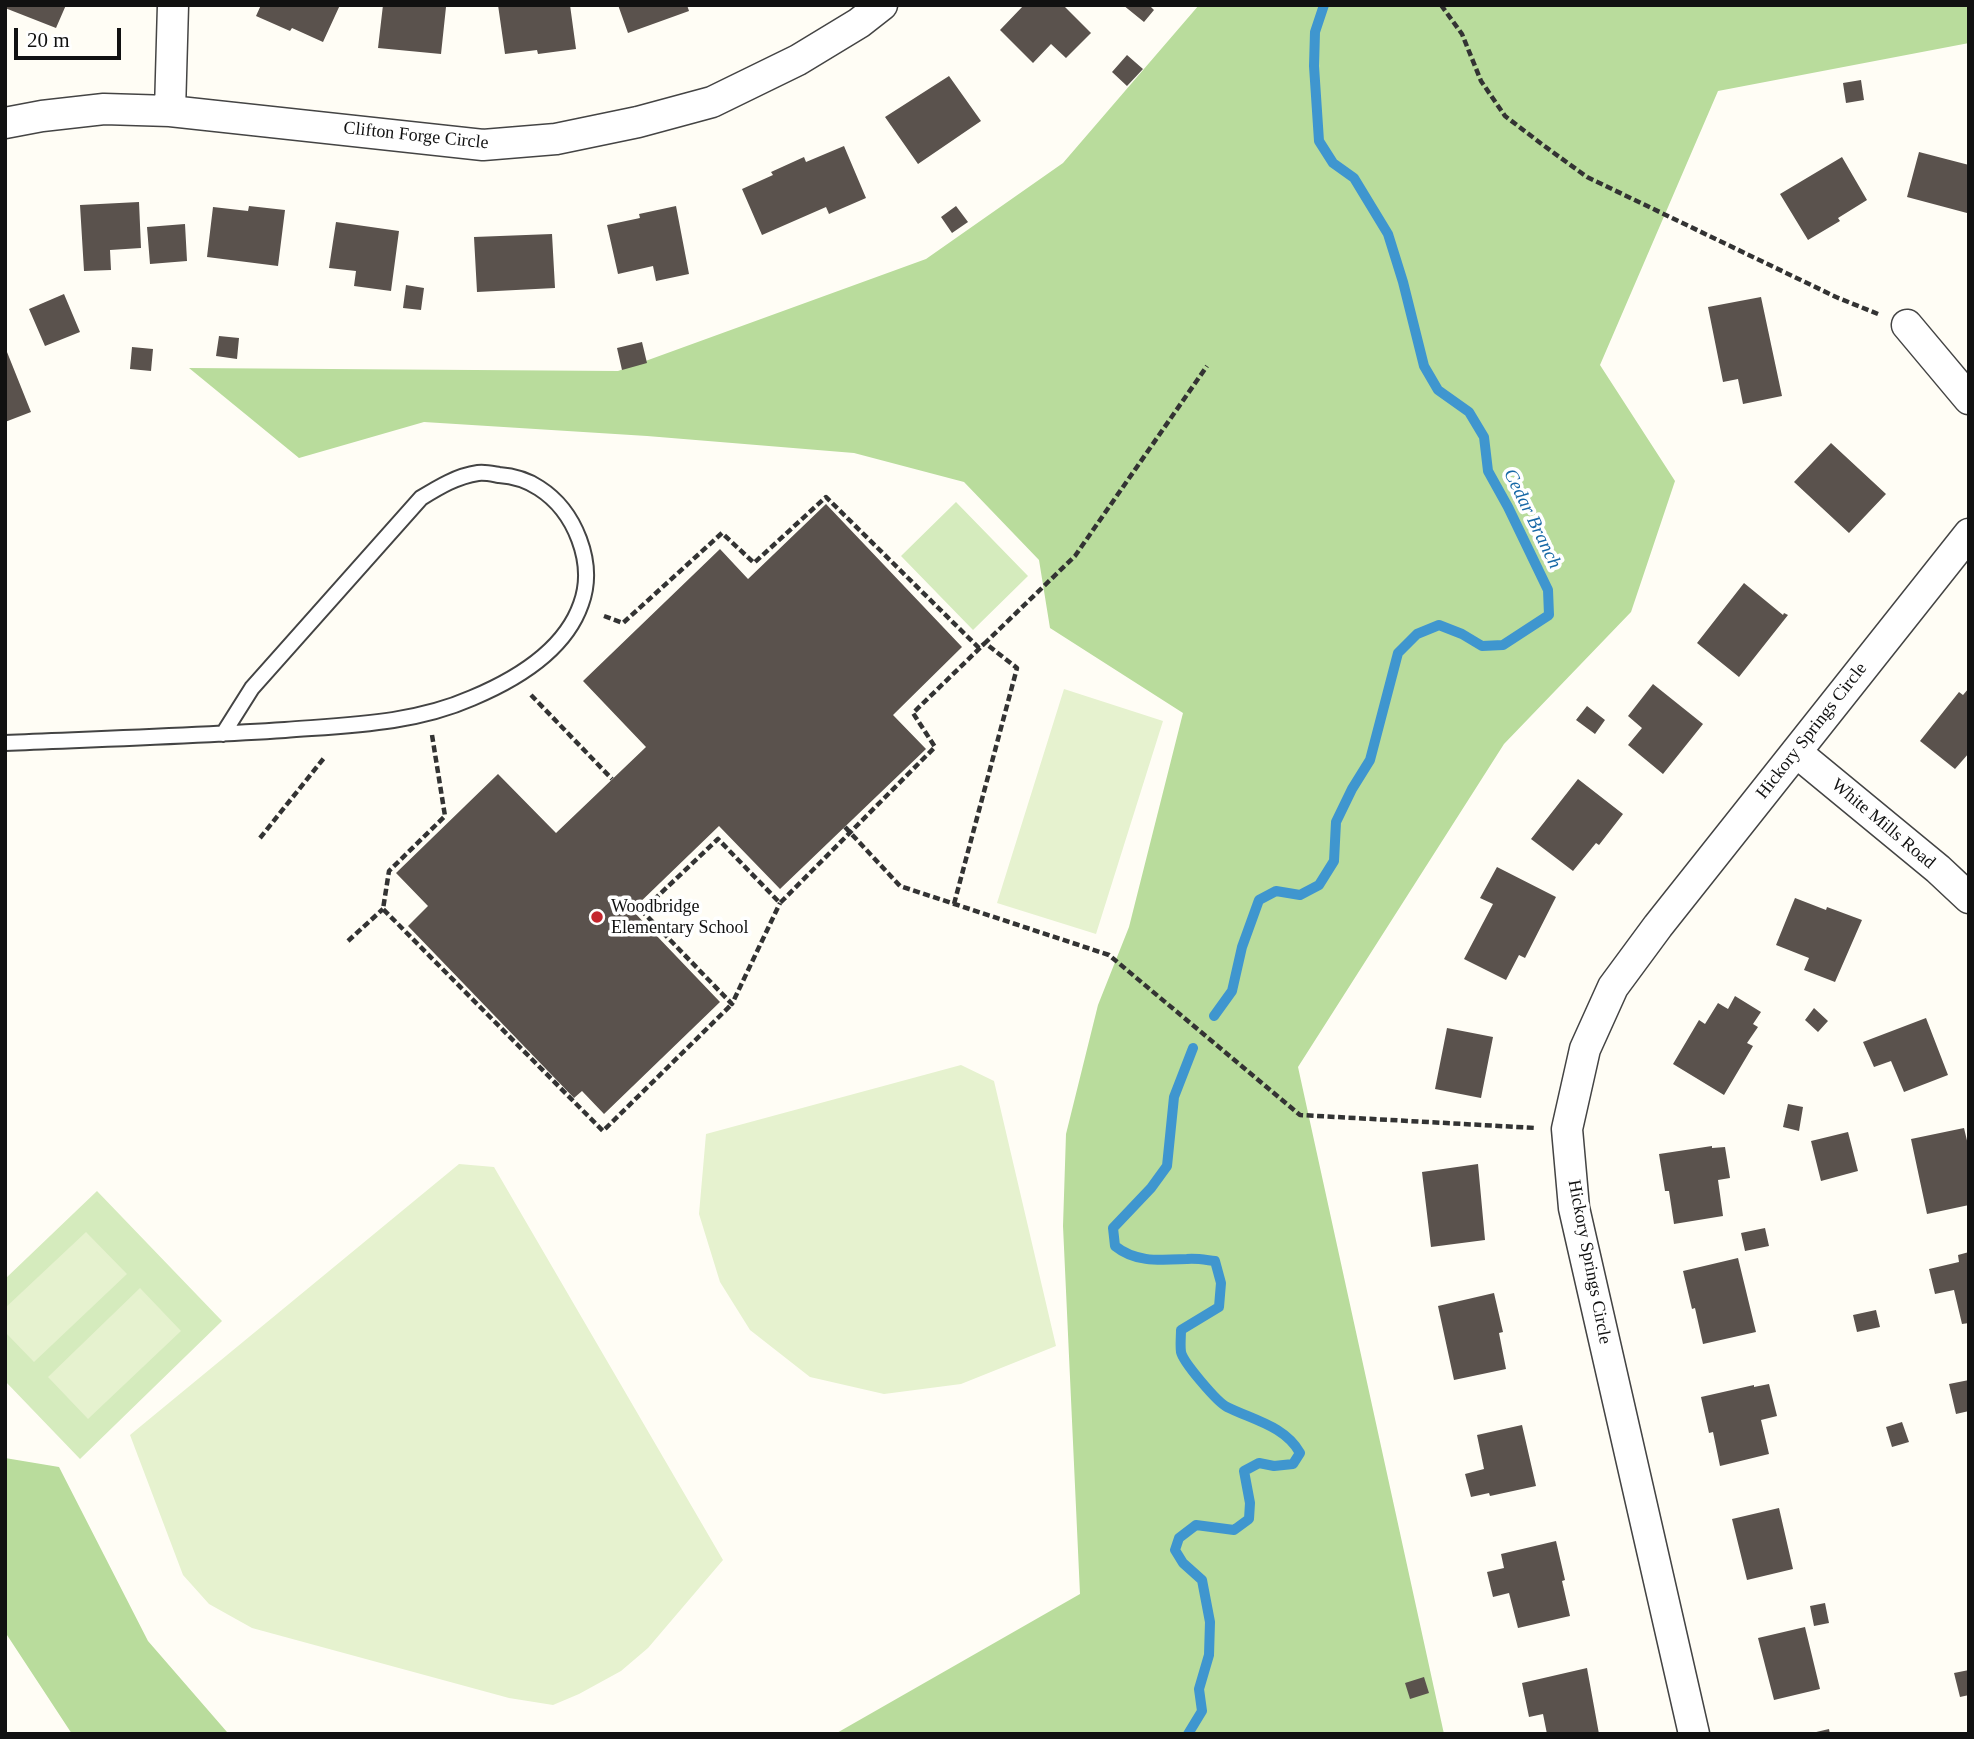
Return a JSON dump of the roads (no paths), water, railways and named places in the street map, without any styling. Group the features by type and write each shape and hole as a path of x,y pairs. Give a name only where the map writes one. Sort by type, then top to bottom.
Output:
{"street":[{"path":"170,111 173,5"},
{"name":"Clifton Forge Circle","path":"5,123 104,109 170,111 484,145 556,139 638,122 712,102 798,60 859,23 882,5"},
{"path":"1907,326 1969,398"},
{"name":"Hickory Springs Circle","path":"1694,1734 1574,1208 1567,1129 1585,1049 1614,987 1658,926 1969,534"},
{"name":"White Mills Road","path":"1796,752 1938,869 1969,898"}],"lane":[{"path":"5,743 223,734 376,723 429,714 473,698 514,677 544,655 569,629 580,607 586,573 580,538 566,513 540,488 514,477 480,472 449,481 421,498 252,688 223,734"}],"waterway":[{"name":"Cedar Branch","path":"1214,1016 1232,991 1242,947 1259,900 1276,891 1300,895 1319,885 1334,861 1336,822 1370,760 1398,653 1417,634 1439,625 1482,646 1503,645 1549,615 1548,590 1488,471 1484,437 1469,412 1438,390 1424,366 1388,234 1354,178 1333,163 1319,141 1314,66 1315,32 1324,5"},
{"name":"Cedar Branch","path":"1188,1734 1202,1711 1199,1689 1209,1655 1210,1622 1202,1580 1183,1563 1175,1550 1179,1538 1196,1525 1234,1530 1249,1519 1250,1503 1244,1471 1259,1463 1274,1466 1293,1464 1300,1453 1294,1444 1277,1430 1222,1404 1183,1357 1181,1330 1219,1307 1221,1283 1215,1261 1140,1258 1115,1246 1113,1228 1151,1188 1167,1166 1174,1097 1193,1048"}],"place":[{"name":"Woodbridge Elementary School","path":"597,917"}]}
